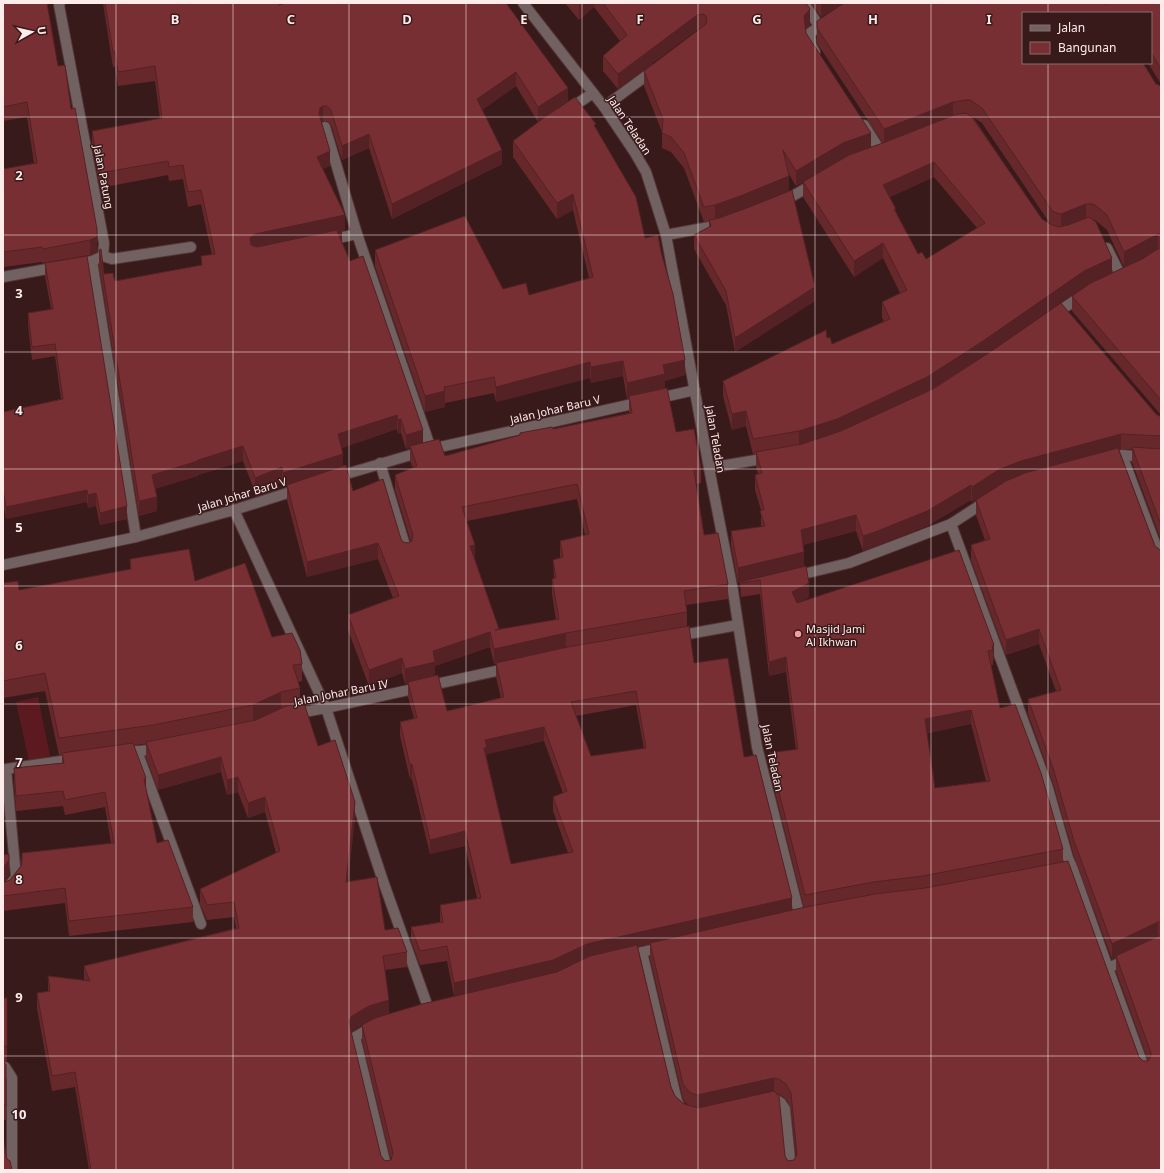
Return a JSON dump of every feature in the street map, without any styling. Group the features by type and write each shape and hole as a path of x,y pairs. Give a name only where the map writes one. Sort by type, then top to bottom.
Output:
{"street":[{"name":"Jalan Patung","path":"60,3 59,5 104,243 103,256"},
{"name":"Jalan Teladan","path":"523,3 604,107 635,153 646,172 666,234 709,468 737,590 738,625 757,747 800,917"},
{"path":"804,3 819,26"},
{"path":"819,57 811,45 809,38 810,33 838,15"},
{"path":"604,107 664,62"},
{"path":"562,114 593,93"},
{"path":"856,114 885,151 867,157"},
{"path":"326,127 357,234 431,449"},
{"path":"771,205 791,198 822,179"},
{"path":"666,234 717,226 731,221"},
{"path":"318,242 357,234"},
{"path":"1103,239 1117,278 1133,271"},
{"path":"3,277 92,261 103,256 112,259 192,248"},
{"path":"92,261 136,537"},
{"path":"1049,318 1064,312 1095,288"},
{"name":"Jalan Johar Baru V","path":"329,480 380,463 431,449 695,390"},
{"path":"1122,455 1161,559"},
{"path":"1099,461 1122,455 1161,458"},
{"path":"709,468 778,456"},
{"path":"380,463 407,552"},
{"name":"Jalan Johar Baru V","path":"3,565 136,537 234,510 307,487"},
{"path":"787,578 849,563 951,524 997,495"},
{"path":"234,510 326,708 383,881 433,1009 415,1014"},
{"path":"951,524 1047,785 1068,858 1069,869 1146,1070"},
{"path":"666,638 738,625"},
{"name":"Jalan Johar Baru IV","path":"284,715 326,708 521,665"},
{"path":"113,754 170,746"},
{"path":"137,751 201,924"},
{"path":"3,892 16,877 4,769 82,758"},
{"path":"619,958 672,945"},
{"path":"642,952 677,1101 680,1108 690,1115"},
{"path":"1108,968 1135,956"},
{"path":"386,1023 372,1027 354,1037 387,1170"},
{"path":"3,1066 12,1078 9,1167"},
{"path":"760,1102 775,1099 785,1108 791,1170"}],"shaded area":[{"path":"38,697 50,756 29,761 16,702"}],"building":[{"path":"3,3 47,3 58,66 65,65 71,109 75,108 97,229 97,237 90,240 43,249 42,247 3,252 3,169 37,163 27,102 3,107"},
{"path":"105,3 279,3 279,5 285,3 506,3 568,88 538,107 516,72 477,99 502,150 392,204 369,134 342,146 331,110 327,106 323,106 320,108 319,114 330,151 317,157 345,215 255,234 250,238 251,245 257,247 342,229 337,231 350,261 363,256 423,430 406,435 401,419 398,420 397,415 338,434 343,454 283,473 282,467 255,478 243,446 152,475 157,497 139,501 99,250 101,249 104,274 113,273 115,281 202,265 201,256 215,254 201,190 188,192 183,165 169,167 168,161 100,173 92,131 162,118 155,66 118,72 115,52 113,52"},
{"path":"603,3 806,3 810,9 804,16 806,33 871,133 843,143 796,171 783,150 789,176 743,195 715,205 704,207 684,153 671,137 662,133 663,119 644,71 705,25 707,22 706,16 703,14 697,15 618,74 603,56 627,35"},
{"path":"844,3 1161,3 1161,69 1152,54 1152,12 1022,12 1022,64 1144,64 1156,84 1161,86 1161,234 1158,234 1124,252 1107,215 1095,205 1086,204 1061,214 1054,212 982,108 970,100 953,102 884,129 817,28 817,21"},
{"path":"575,97 596,124 594,125 636,197 645,238 658,235 661,252 673,294 685,360 663,365 665,374 627,383 623,361 591,367 590,362 496,387 494,377 444,387 445,391 425,396 375,250 465,216 503,289 526,283 529,295 593,277 573,194 557,203 513,141"},
{"path":"966,113 972,117 1042,219 1059,227 1089,217 1096,222 1112,258 1084,271 983,341 927,377 837,419 799,431 753,439 746,411 732,414 723,381 826,330 827,338 830,337 832,344 890,319 882,302 907,290 883,243 854,261 803,182 849,155 957,114","holes":["934,162 985,223 926,259 922,252 918,254 883,185"]},
{"path":"792,190 815,287 735,338 726,291 694,235 711,226 709,220 747,208"},
{"path":"1161,247 1161,400 1072,296 1091,283 1142,259"},
{"path":"87,256 127,506 100,513 96,493 88,495 87,490 6,507 3,489 3,412 63,399 55,344 32,347 28,313 53,309 45,263"},
{"path":"1061,303 1156,414 1161,416 1161,436 1121,434 1021,461 1000,469 972,487 971,485 927,511 875,532 863,536 856,515 801,530 804,552 738,568 731,531 765,526 760,511 764,509 755,475 762,473 756,452 802,444 841,431 933,389"},
{"path":"667,388 676,432 694,429 701,468 694,470 704,535 718,533 728,584 684,591 687,612 566,633 494,649 490,632 433,651 435,662 405,669 402,658 369,670 348,615 399,596 378,543 307,562 287,485 346,465 353,491 383,479 401,539 403,542 408,543 412,541 413,535 395,475 417,466 410,446 439,439 445,456 520,435 520,433 552,427 553,429 632,413 629,396","holes":["577,484 589,534 560,541 563,557 553,560 556,578 552,579 559,619 495,630 499,629 470,546 475,545 462,507"]},
{"path":"1132,447 1161,449 1161,525"},
{"path":"1118,448 1155,546 1161,550 1161,922 1158,922 1112,944 1074,841 1053,768 1028,699 1061,690 1039,629 1006,640 971,545 990,539 976,500 1006,481 1025,473"},
{"path":"189,549 195,581 245,563 272,637 292,633 300,650 302,664 293,665 300,688 281,692 253,705 153,725 59,738 45,673 3,681 3,583 18,581 19,590 131,569 130,559"},
{"path":"959,550 994,645 992,646 993,650 988,651 1000,708 1015,704 1041,773 1063,849 923,876 873,882 805,895 769,753 798,749 786,657 769,662 760,580 740,582 806,566 809,583 792,592 797,603","holes":["971,710 990,781 935,788 925,719"]},
{"path":"689,626 694,663 728,658 744,757 756,755 792,898 587,944 553,960 454,983 447,946 420,951 411,927 443,922 440,905 481,898 465,831 430,840 412,764 410,765 400,722 417,718 408,682 438,675 447,711 504,697 496,663 568,647","holes":["636,691 646,748 591,756 571,702","544,727 567,791 553,797 573,852 511,864 484,748 487,747 485,740"]},
{"path":"304,703 318,746 335,740 355,802 346,882 377,877 385,930 398,928 407,952 383,956 389,1000 369,1006 352,1016 349,1020 381,1156 385,1161 391,1160 393,1153 362,1025 375,1018 422,1004 557,972 590,956 637,945 671,1087 675,1096 684,1104 698,1108 774,1091 779,1096 785,1156 788,1161 794,1160 797,1154 791,1093 786,1084 779,1079 774,1078 697,1095 691,1093 683,1084 650,943 801,908 875,894 925,888 1068,861 1139,1057 1143,1061 1148,1061 1151,1053 1116,956 1161,935 1161,1170 91,1170 75,1072 52,1076 37,993 50,991 48,976 90,981 84,966 239,928 234,902 207,905 200,889 280,851 265,797 248,803 238,777 227,780 221,757 158,775 146,742 256,720 286,706"},
{"path":"133,743 146,778 144,779 157,843 168,840 193,907 69,921 65,888 3,896 3,882 10,880 21,866 22,853 114,843 105,792 65,800 63,791 16,796 14,768 64,763 62,753"},
{"path":"9,854 9,860 3,868 3,855"},
{"path":"3,998 7,998 7,1046 3,1046"},
{"path":"3,1061 6,1065 6,1105 3,1105"},
{"path":"3,1135 7,1159 10,1161 12,1170 3,1170"}],"place":[{"name":"Masjid Jami Al Ikhwan","path":"798,634"}]}
